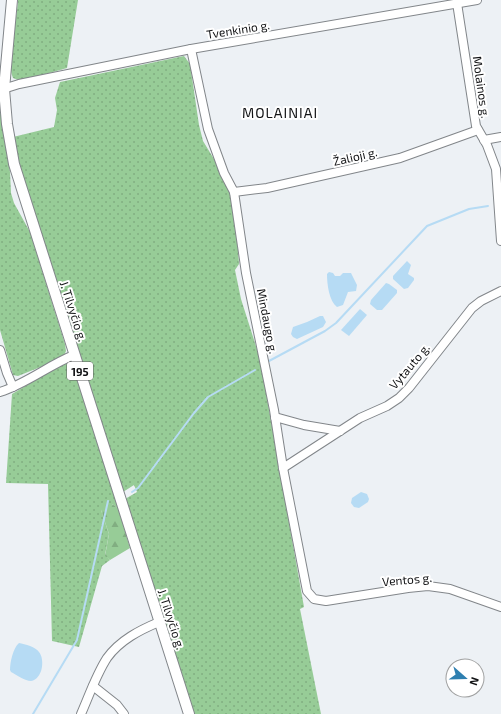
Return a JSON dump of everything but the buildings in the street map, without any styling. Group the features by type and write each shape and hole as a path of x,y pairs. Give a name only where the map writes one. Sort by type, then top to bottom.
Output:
{"main road":[{"name":"J. Tilvyčio g.","path":"12,0 2,90 14,164 189,714"}],"street":[{"name":"Tvenkinio g.","path":"2,90 19,84 191,49 477,0"},
{"name":"Molainos g.","path":"457,3 476,126 484,140 496,169 501,241"},
{"name":"Mindaugo g.","path":"191,49 208,129 224,173 234,192 246,273 275,416 283,468 305,584 307,591 314,599"},
{"name":"Žalioji g.","path":"234,192 267,188 400,158 478,130"},
{"path":"484,140 501,137"},
{"name":"Vytauto g.","path":"283,468 360,418 387,406 399,398 409,388 472,308 501,290"},
{"path":"0,350 12,387"},
{"path":"0,392 59,361 74,355"},
{"path":"275,416 304,425 340,431"},
{"name":"Ventos g.","path":"314,599 336,601 408,588 428,586 450,589 501,607"},
{"path":"82,714 93,686 108,657 123,641 140,629 159,622"},
{"path":"93,686 117,705 124,714"}],"green space":[{"path":"18,0 78,0 67,68 21,81 13,78 10,60"},
{"path":"184,56 190,64 199,125 203,141 234,192 239,264 235,270 241,299 260,359 304,607 300,609 321,714 194,714 125,499 137,492 134,485 123,492 22,173 13,137 54,127 57,110 55,98 60,82"},
{"path":"0,109 10,172 11,193 14,203 30,232 66,351 63,358 18,376 13,375 0,330"},
{"path":"66,362 75,372 118,508 112,504 101,510 109,534 105,555 110,560 102,566 79,647 52,641 48,484 6,483 12,394"},
{"path":"103,502 112,504 118,508 130,548 110,560 105,556 109,534 101,510"}],"water":[{"path":"407,261 411,265 408,274 414,278 414,280 408,288 404,289 393,279 393,276"},
{"path":"329,272 333,273 335,276 340,276 343,273 351,273 357,285 356,291 348,292 343,305 337,307 332,301 329,292 327,274"},
{"path":"386,283 397,290 397,293 382,310 377,310 370,304 371,300"},
{"path":"360,309 367,315 349,336 341,330"},
{"path":"323,316 326,322 323,327 297,339 293,337 291,334 293,327"},
{"path":"361,492 367,494 369,499 368,502 359,508 354,507 351,503 352,498"},
{"path":"19,643 33,647 38,650 41,655 42,668 38,677 31,681 21,678 10,670 12,655"}],"waterway":[{"path":"269,361 325,331 336,323 427,226 469,209 488,206"},
{"path":"132,492 138,488 194,413 208,397 255,370"},
{"path":"33,714 77,640 108,501"}],"district":[{"name":"MOLAINIAI","path":"280,112"}]}
